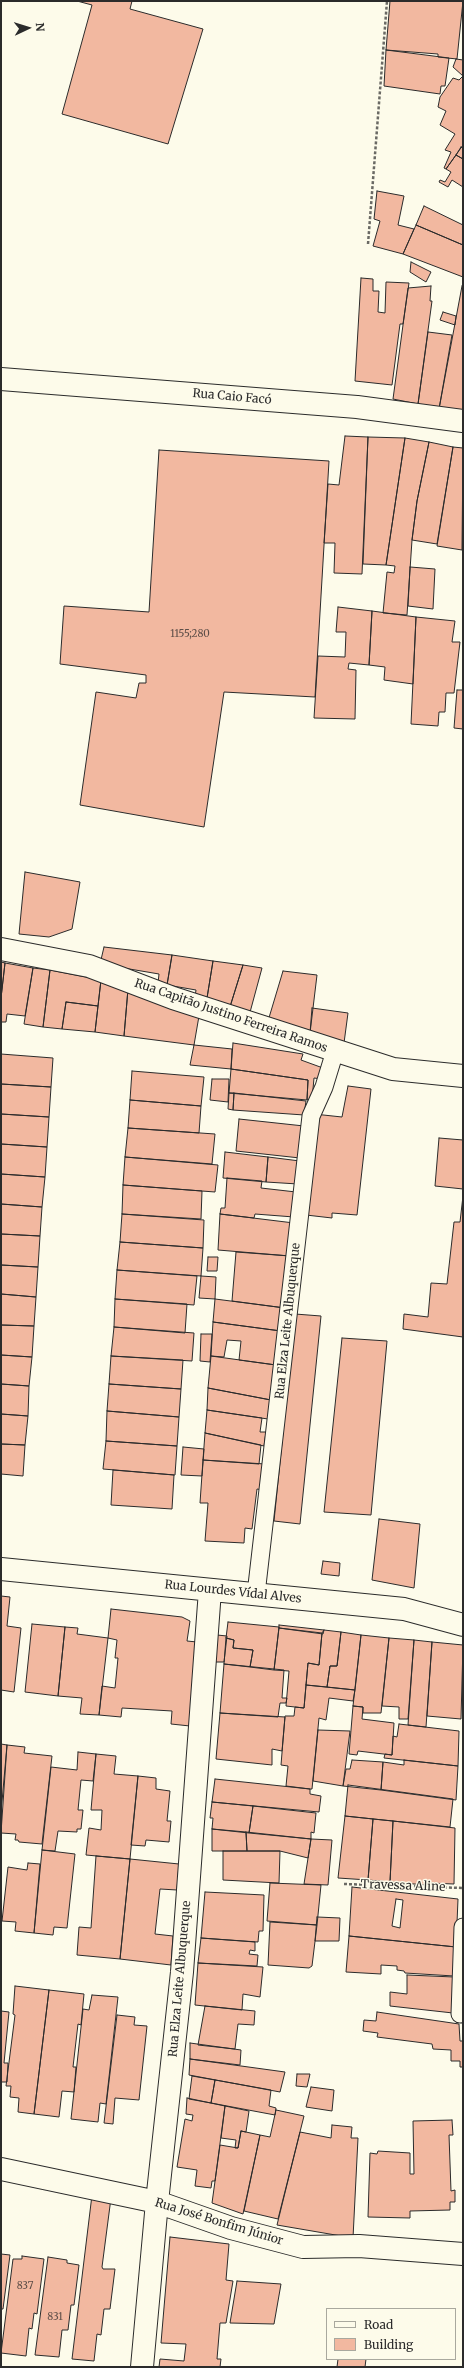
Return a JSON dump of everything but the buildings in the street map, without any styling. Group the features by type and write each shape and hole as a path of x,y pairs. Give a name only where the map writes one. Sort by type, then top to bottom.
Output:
{"street":[{"name":"Rua Caio Facó","path":"1,378 357,407 463,421"},
{"name":"Rua Capitão Justino Ferreira Ramos","path":"1,949 89,966 173,998 335,1052 393,1069 463,1076"},
{"name":"Rua Lourdes Vídal Alves","path":"1,1569 404,1609 463,1625"},
{"name":"Rua Elza Leite Albuquerque","path":"142,2367 157,2202 182,1972 210,1590"},
{"name":"Rua José Bonfim Júnior","path":"1,2169 157,2202 231,2228 303,2247 359,2246 463,2254"}],"lane":[{"name":"Rua Elza Leite Albuquerque","path":"256,1594 311,1116 324,1088 335,1052"},
{"path":"460,2014 463,1927"}],"path":[{"path":"368,244 387,1"},
{"name":"Travessa Aline","path":"344,1884 463,1888"}]}
